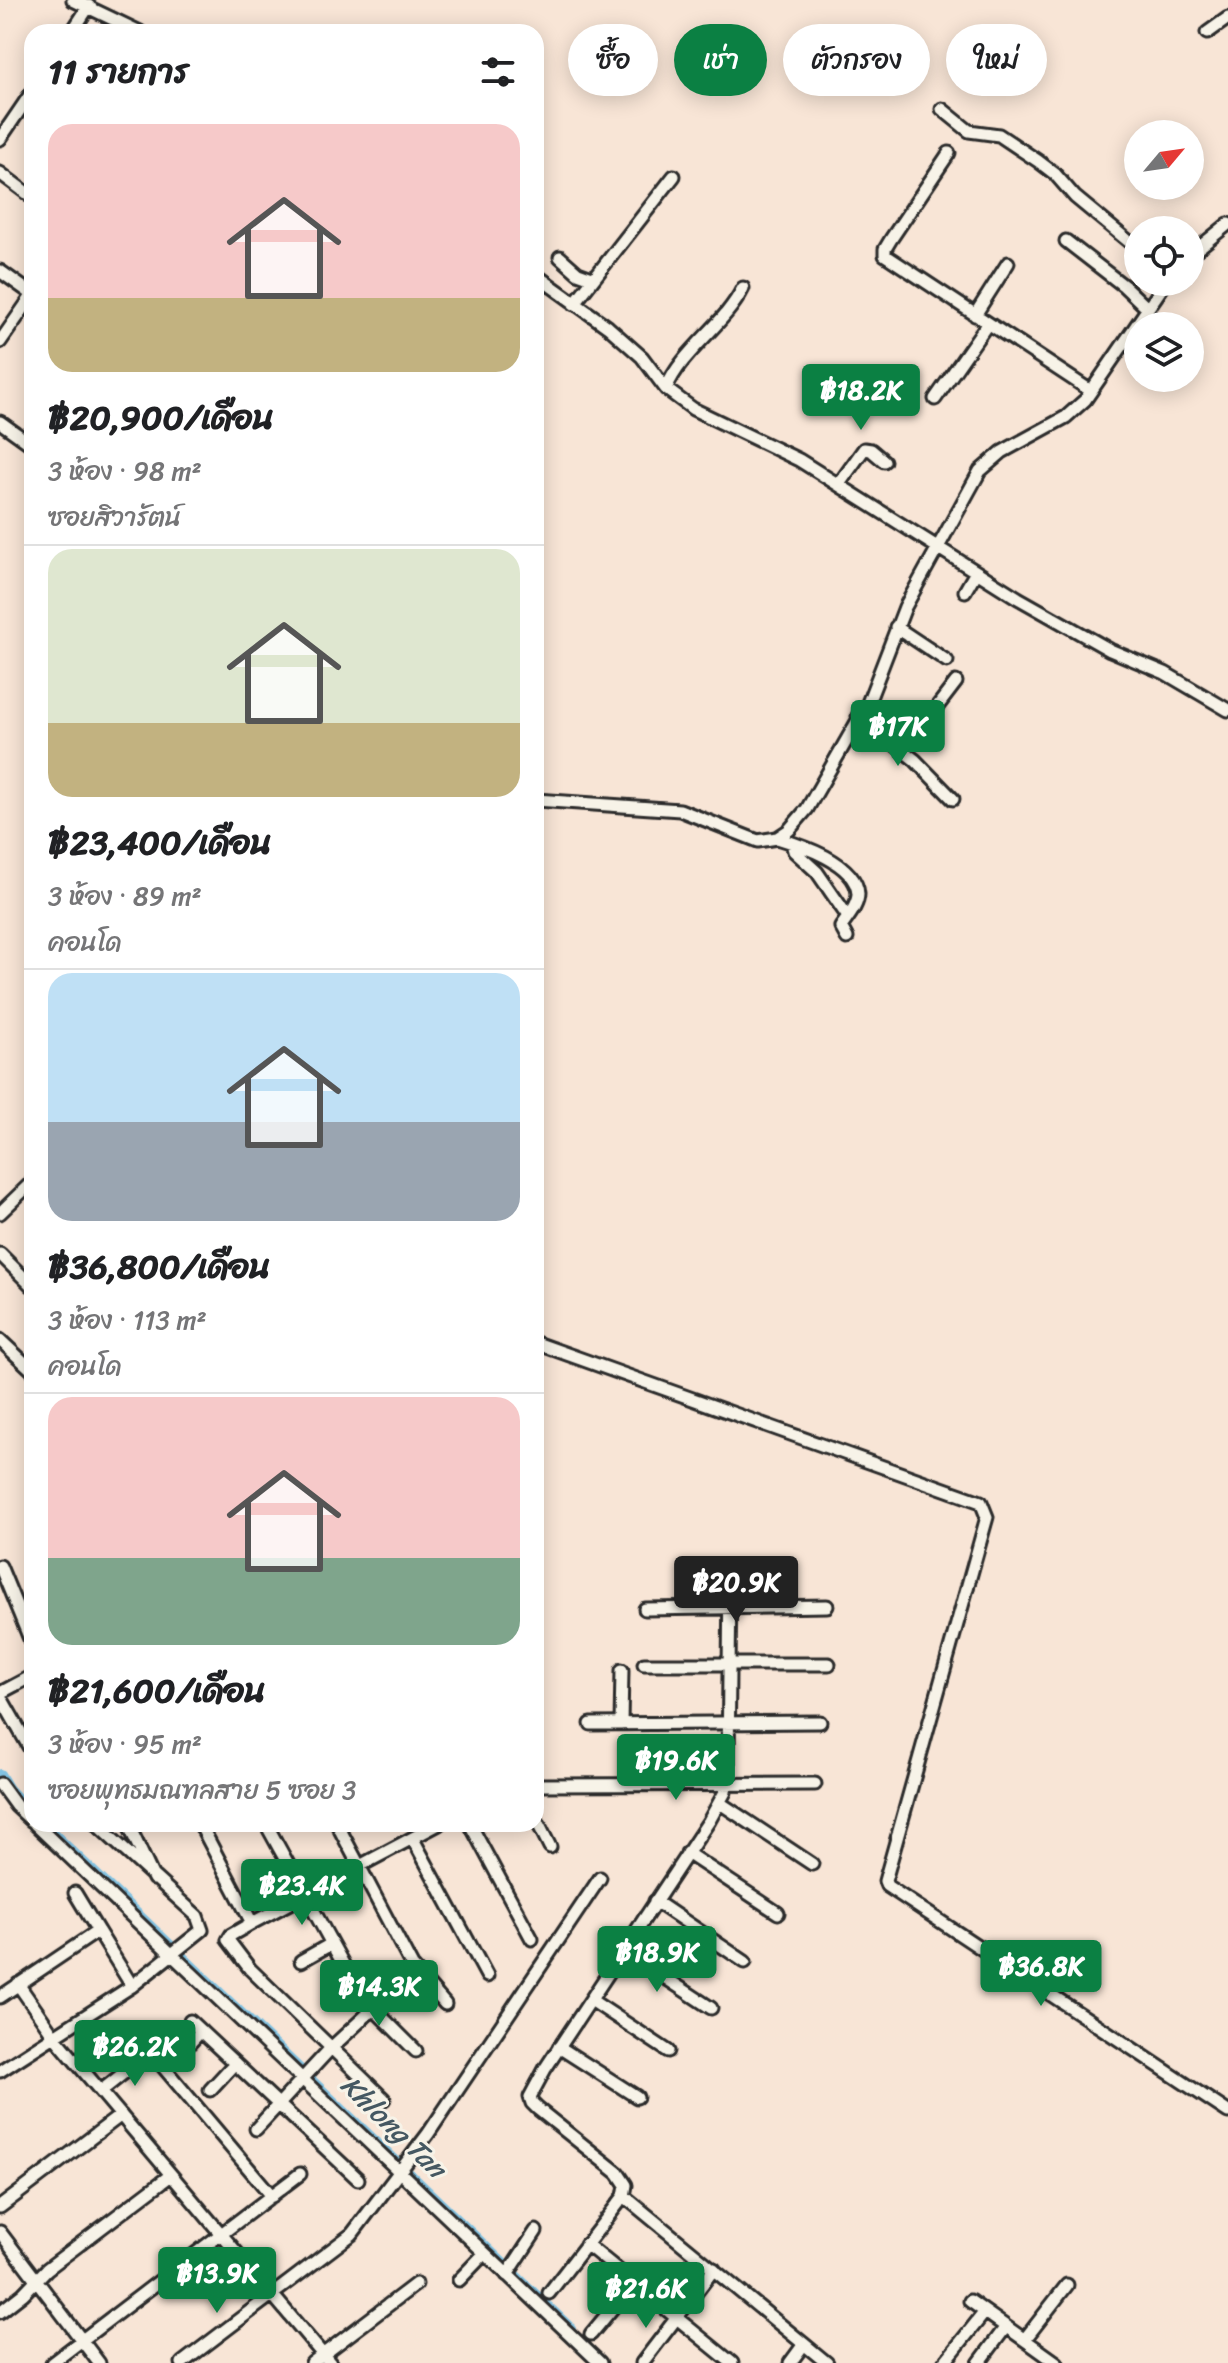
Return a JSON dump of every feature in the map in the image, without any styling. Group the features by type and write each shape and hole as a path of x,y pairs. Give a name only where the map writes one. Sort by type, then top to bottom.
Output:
{"street":[{"path":"73,0 124,24"},
{"path":"77,24 89,6"},
{"path":"1207,33 1228,18"},
{"path":"0,139 24,107"},
{"path":"942,109 969,131 999,135 1038,161 1124,237"},
{"path":"949,153 891,239 885,255 1091,391"},
{"path":"0,173 24,191"},
{"path":"576,300 674,176"},
{"path":"1204,244 1228,224"},
{"path":"1066,241 1148,309"},
{"path":"560,257 590,280"},
{"path":"975,315 1008,263"},
{"path":"0,271 24,289"},
{"path":"544,280 576,300 671,381 693,409 799,460 843,477 941,543 976,572 1110,650 1165,673 1228,710"},
{"path":"671,381 736,302 743,288"},
{"path":"544,801 680,810 758,841 777,838 789,830 807,809 868,703 896,627 918,581 980,471 1002,452 1066,417 1085,400 1157,296"},
{"path":"0,342 24,307"},
{"path":"935,399 988,323"},
{"path":"0,422 24,439"},
{"path":"843,477 864,449 871,450 884,461"},
{"path":"965,591 976,572"},
{"path":"896,627 947,661"},
{"path":"904,750 956,682"},
{"path":"858,716 904,750 953,799"},
{"path":"777,838 827,857 854,882 858,893 841,927 847,938"},
{"path":"792,843 794,851 817,872 848,917"},
{"path":"0,1213 24,1194"},
{"path":"0,1254 24,1278"},
{"path":"0,1340 24,1362"},
{"path":"544,1346 981,1502 987,1517 885,1881 887,1886 1228,2112"},
{"path":"0,1566 24,1624"},
{"path":"549,2293 624,2196 626,2185 618,2173 532,2103 533,2089 720,1803 726,1785 729,1723 730,1577"},
{"path":"645,1609 827,1606"},
{"path":"644,1664 829,1664"},
{"path":"621,1724 622,1670"},
{"path":"24,1680 0,1694 24,1738"},
{"path":"591,1724 820,1722"},
{"path":"0,1784 24,1814"},
{"path":"544,1785 815,1784"},
{"path":"720,1803 812,1864"},
{"path":"43,1832 402,2166 484,2254 510,2270 600,2363"},
{"path":"0,2071 132,1986 202,1930 197,1916 104,1832"},
{"path":"132,1832 154,1880"},
{"path":"204,1832 252,1923"},
{"path":"270,1832 331,1944 372,2011 416,2051"},
{"path":"341,1832 412,1966 445,2004"},
{"path":"384,2099 233,1950 228,1940 252,1923 424,1832"},
{"path":"474,1832 532,1939"},
{"path":"542,1832 550,1847"},
{"path":"413,1839 487,1976"},
{"path":"687,1853 778,1913"},
{"path":"182,2363 352,2234 455,2096 600,1878"},
{"path":"75,1893 132,1986"},
{"path":"655,1901 745,1962"},
{"path":"0,1997 98,1931"},
{"path":"301,1961 331,1944"},
{"path":"623,1950 711,2008"},
{"path":"256,2129 331,2048 412,1973 412,1966"},
{"path":"18,1984 54,2036 327,2359"},
{"path":"591,2000 668,2051"},
{"path":"190,2021 358,2179"},
{"path":"177,2057 201,2031"},
{"path":"559,2047 637,2097"},
{"path":"101,2091 144,2057 154,2056 272,2196"},
{"path":"210,2090 235,2063"},
{"path":"0,2207 121,2115"},
{"path":"52,2363 300,2174"},
{"path":"0,2312 171,2175"},
{"path":"624,2196 827,2363"},
{"path":"510,2270 536,2231"},
{"path":"0,2232 99,2363"},
{"path":"586,2244 678,2318 723,2360"},
{"path":"459,2280 484,2254"},
{"path":"642,2363 714,2269"},
{"path":"591,2334 634,2282"},
{"path":"312,2363 327,2359 416,2284"},
{"path":"1025,2339 1067,2285"},
{"path":"970,2301 1057,2363"},
{"path":"944,2363 984,2313"},
{"path":"979,2363 1005,2328"},
{"path":"790,2363 804,2344"}],"waterway":[{"name":"Khlong Tan","path":"0,1774 24,1805"},
{"name":"Khlong Tan","path":"52,1832 571,2328"}]}
